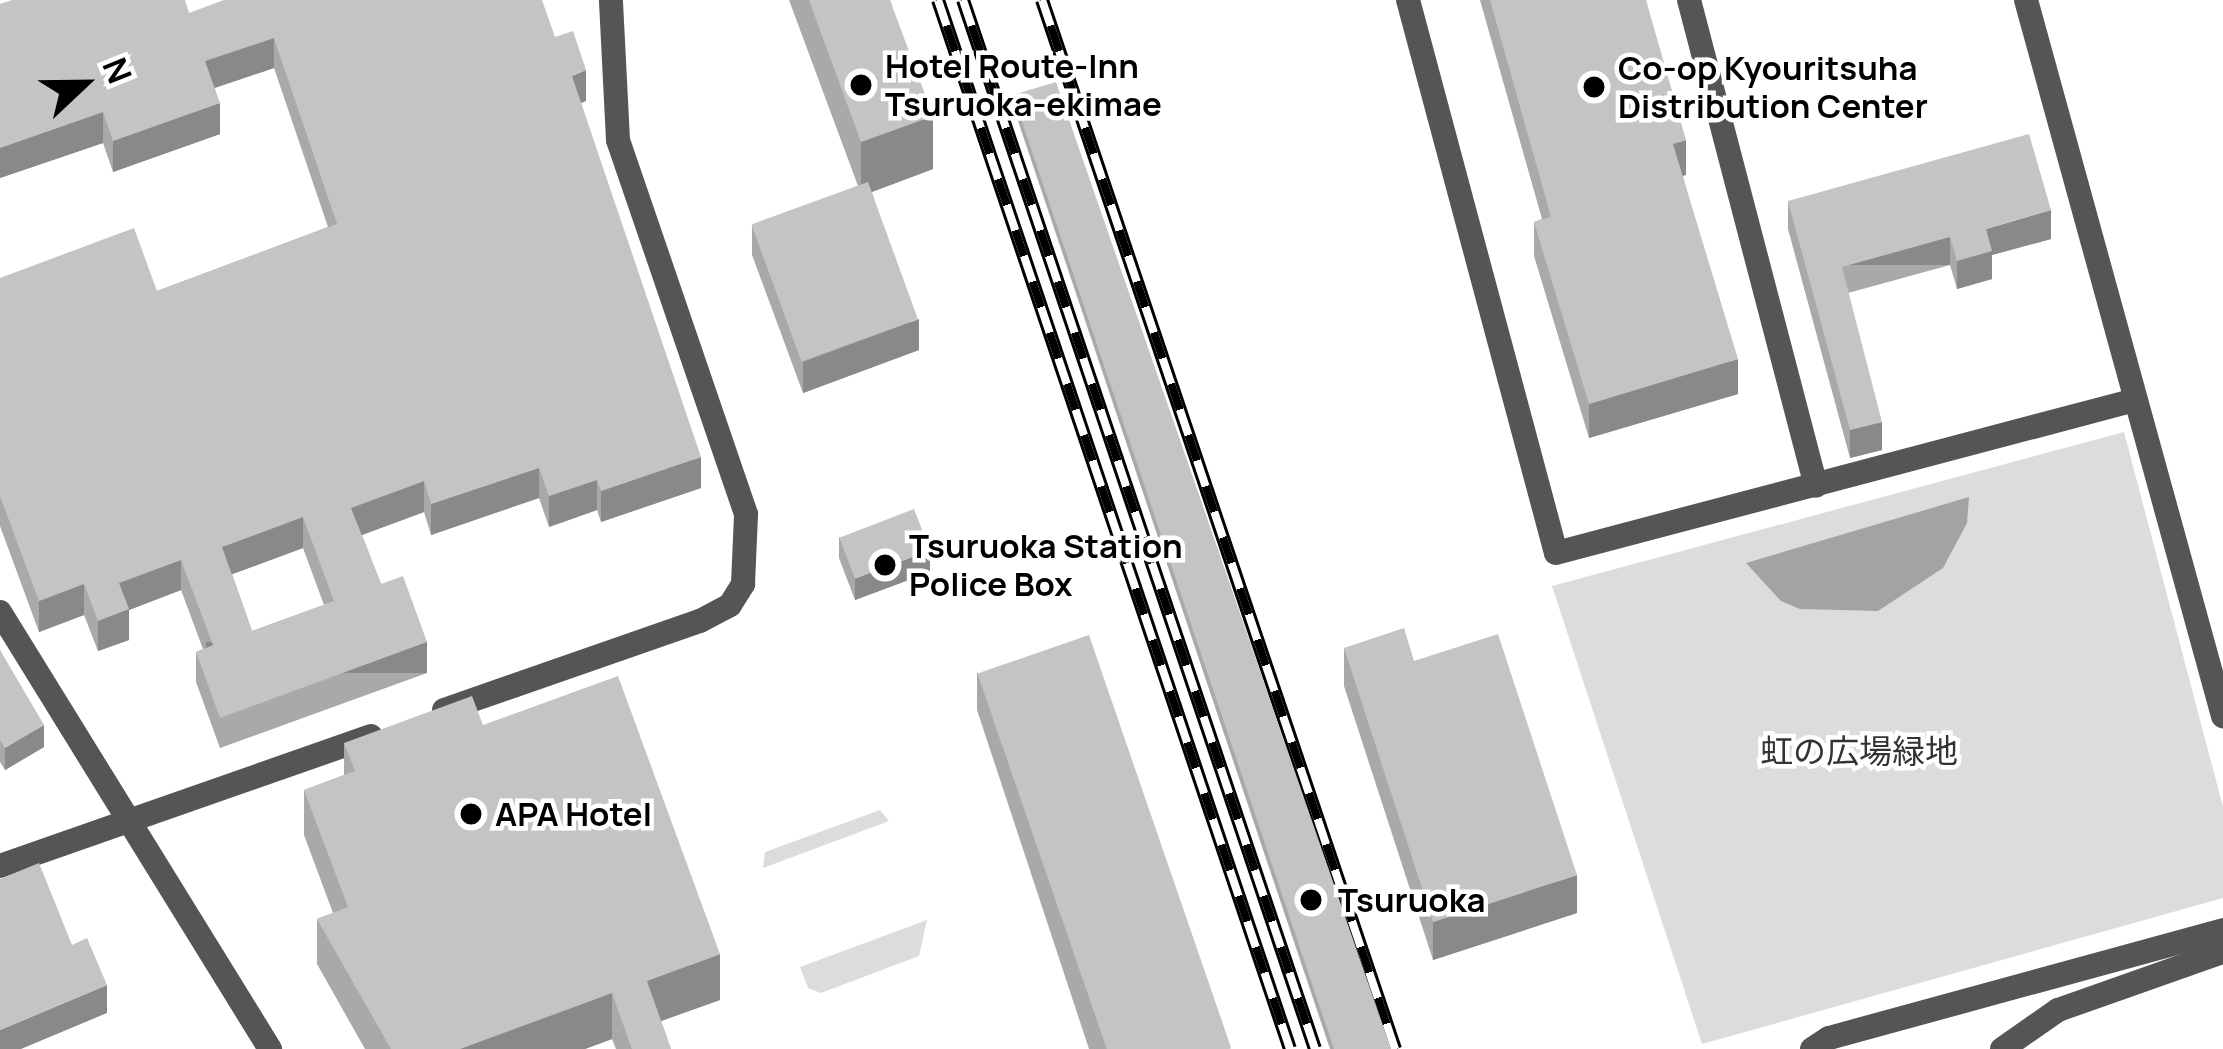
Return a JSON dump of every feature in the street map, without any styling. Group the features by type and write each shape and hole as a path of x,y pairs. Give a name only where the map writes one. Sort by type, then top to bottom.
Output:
{"street":[{"path":"0,866 700,620 730,605 743,584 746,514 618,140 611,0"},
{"path":"1408,0 1556,553 2135,400"},
{"path":"1689,0 1816,486"},
{"path":"2026,0 2223,716"},
{"path":"0,612 270,1049"},
{"path":"1812,1049 1829,1038 2223,930"},
{"path":"2002,1049 2058,1010 2223,952"}],"green space":[{"name":"虹の広場緑地","path":"2124,432 2223,807 2223,898 1702,1044 1552,586"},
{"path":"880,810 889,821 763,868 765,852"},
{"path":"927,920 919,956 821,993 808,988 800,967"}],"shaded area":[{"path":"1969,497 1967,523 1943,568 1878,611 1800,609 1781,601 1746,563"}],"building":[{"path":"12,0 185,0 189,13 224,0 542,0 555,37 573,31 586,70 572,76 701,457 601,491 597,480 549,496 539,468 431,504 424,481 351,508 381,584 403,576 427,642 220,718 196,652 213,645 181,560 119,583 129,609 98,621 84,584 39,601 0,496 0,278 134,228 157,291 337,224 274,38 205,61 220,103 113,141 103,112 0,148 0,4","holes":["303,517 334,601 252,631 222,547"]},
{"path":"809,0 890,0 933,116 861,142"},
{"path":"1490,0 1646,0 1686,140 1673,144 1738,359 1589,404 1534,222 1551,217"},
{"path":"1056,82 1391,1049 1334,1049 1013,95"},
{"path":"2029,134 2051,210 1986,229 1992,251 1957,261 1950,237 1842,267 1882,422 1850,430 1788,201"},
{"path":"868,182 918,319 801,362 751,224"},
{"path":"914,509 930,550 855,579 839,538"},
{"path":"1404,628 1414,661 1498,634 1577,875 1433,922 1344,648"},
{"path":"1089,635 1231,1048 1107,1049 977,673"},
{"path":"0,650 44,725 5,748 0,740"},
{"path":"618,676 720,954 647,981 671,1049 632,1049 612,993 460,1049 391,1049 317,919 348,907 304,790 355,771 344,743 472,696 483,725"},
{"path":"39,863 72,945 87,938 107,985 0,1030 0,879"}],"railway":[{"path":"938,0 1290,1049"},
{"path":"963,0 1315,1049"},
{"path":"1042,0 1395,1049"}],"place":[{"name":"Hotel Route-Inn Tsuruoka-ekimae","path":"861,85"},
{"name":"Co-op Kyouritsuha Distribution Center","path":"1594,87"},
{"name":"Tsuruoka Station Police Box","path":"885,565"},
{"name":"APA Hotel","path":"471,814"},
{"name":"Tsuruoka","path":"1311,900"}]}
